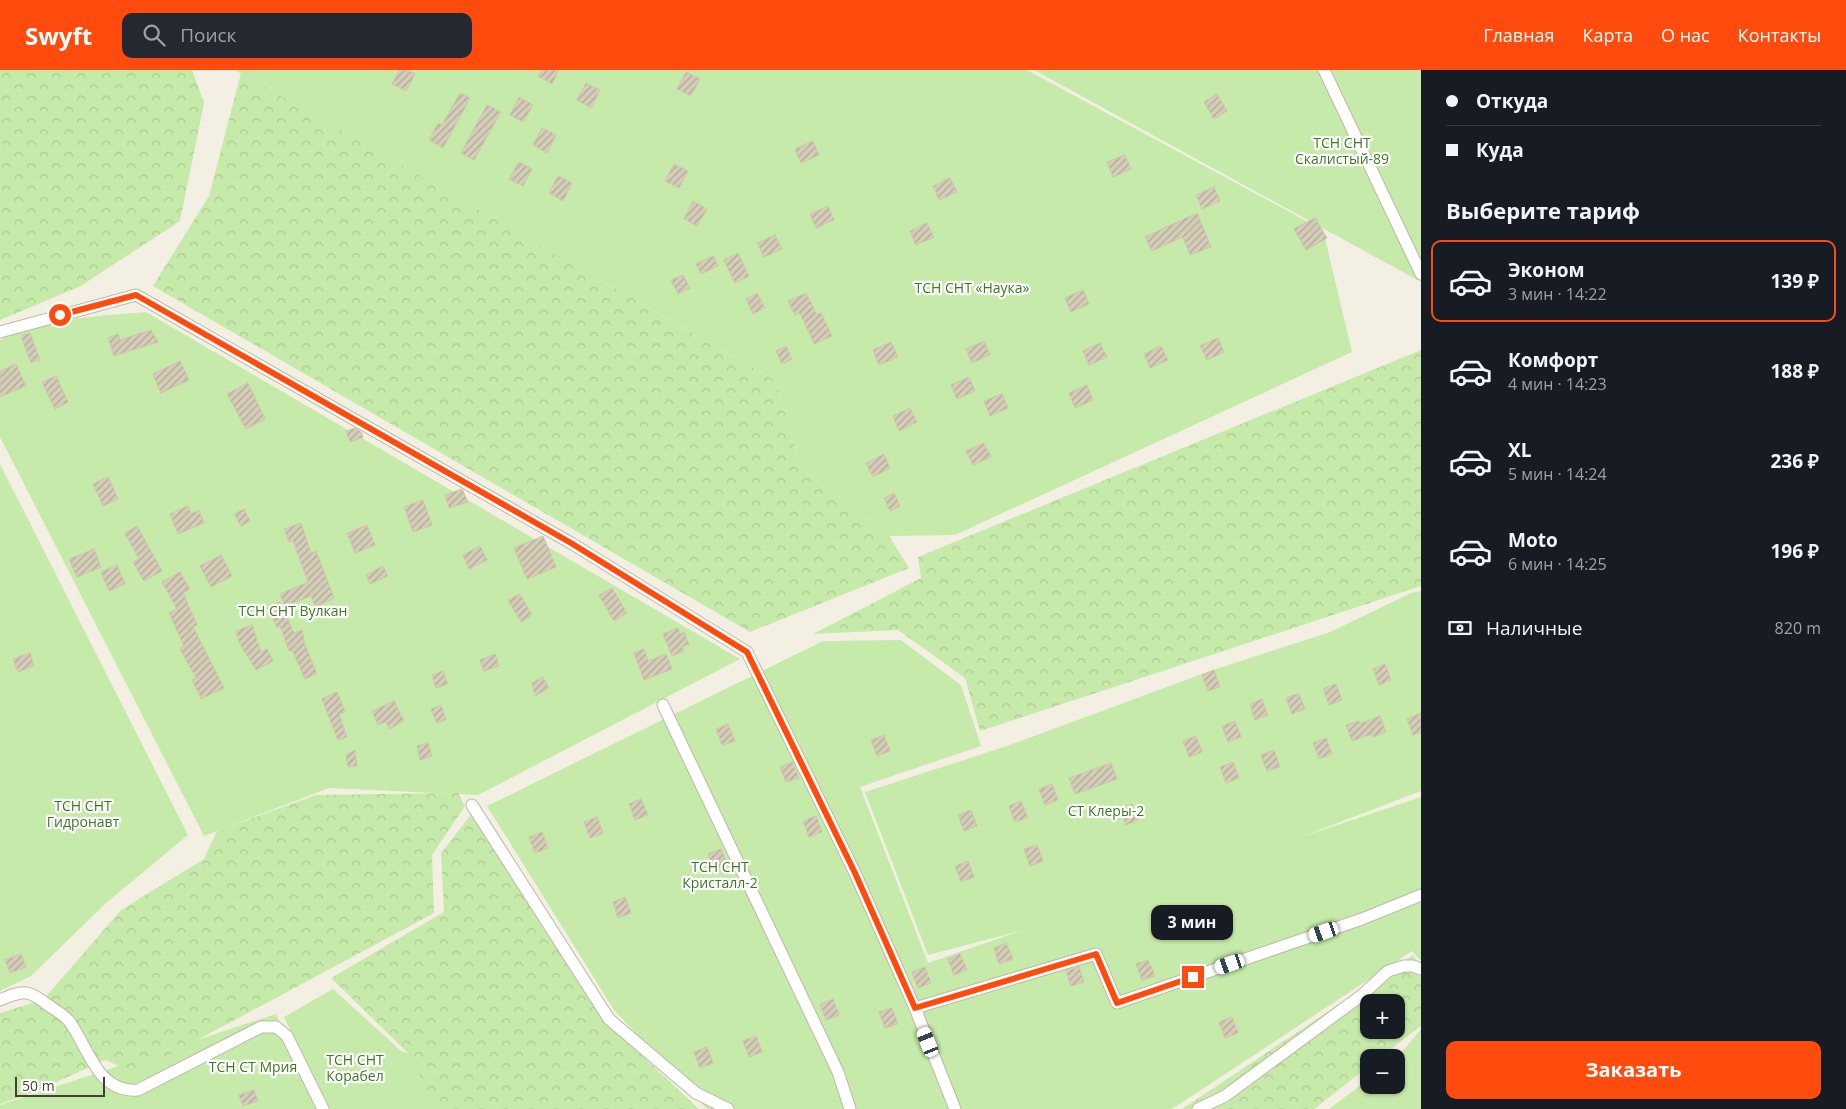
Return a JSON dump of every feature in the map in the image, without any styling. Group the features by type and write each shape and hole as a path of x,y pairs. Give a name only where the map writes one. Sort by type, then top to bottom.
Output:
{"street":[{"path":"1324,70 1421,274"},
{"path":"0,332 136,295 571,543 747,652 855,873 915,1008 955,1109"},
{"path":"663,705 838,1072 850,1109"},
{"path":"472,805 610,1019 696,1093 728,1109"},
{"path":"915,1008 1096,954 1117,1003 1362,919 1421,895"},
{"path":"1198,1109 1224,1096 1362,995 1388,971 1404,966 1413,966 1421,969"},
{"path":"0,1000 17,992 24,992 38,997 68,1020 109,1083 127,1090 138,1090 261,1027 276,1027 287,1036 324,1109"}],"green space":[{"path":"0,70 192,70 204,103 180,221 79,287 0,320"},
{"name":"ТСН СНТ «Наука»","path":"235,70 1027,70 1323,230 1352,352 955,535 889,536 800,467 776,381"},
{"name":"ТСН СНТ Скалистый-89","path":"1034,70 1421,70 1421,282"},
{"path":"241,73 776,381 800,467 889,536 909,568 750,632 153,286 209,196"},
{"name":"ТСН СНТ Вулкан","path":"146,312 740,659 478,795 329,788 204,836 0,437 0,340 35,327 53,323 90,317"},
{"path":"1421,350 1421,586 980,731 965,678 898,630 813,634 921,578 918,557"},
{"name":"ТСН СНТ Гидронавт","path":"0,464 188,835 106,903 31,976 0,991"},
{"name":"ТСН СНТ Кристалл-2","path":"1421,591 1421,791 1301,837 1421,797 1421,961 1412,951 1172,1109 707,1109 614,1010 487,806 823,641 901,640 961,685 981,746 860,787 928,963 1020,931 928,955 865,792 1007,746 1210,671 1330,632 1411,593"},
{"path":"458,793 465,806 432,855 434,913 136,1073 105,1060 37,1091 0,1104 0,1013 43,1000 121,910 204,859 217,831 316,795"},
{"path":"473,812 619,1034 699,1109 438,1109 406,1051 331,978 444,912 441,853"},
{"path":"1413,955 1421,965 1421,1026 1405,1038 1405,994 1360,994 1360,1039 1404,1039 1391,1049 1360,1049 1360,1073 1314,1109 1182,1109"},
{"name":"ТСН СНТ Корабел","path":"333,989 401,1051 546,1109 329,1109 284,1017"},
{"name":"ТСН СТ Мрия","path":"276,1014 320,1109 0,1109 0,1105"},
{"path":"1421,1029 1421,1109 1329,1109 1360,1086 1360,1094 1405,1094 1404,1049"}],"building":[{"path":"400,70 409,70 415,74 406,91 392,84"},
{"path":"542,70 559,70 552,84 538,76"},
{"path":"686,72 700,79 691,96 677,89"},
{"path":"586,83 600,90 591,108 577,100"},
{"path":"460,93 470,98 443,148 429,140 438,123 442,125"},
{"path":"1217,94 1227,111 1214,119 1204,102"},
{"path":"519,97 533,105 523,122 510,115"},
{"path":"487,105 501,112 474,160 461,153"},
{"path":"542,128 556,135 547,153 533,145"},
{"path":"813,141 819,155 801,163 795,149"},
{"path":"1125,155 1131,169 1113,177 1107,162"},
{"path":"519,162 532,169 523,186 509,179"},
{"path":"674,164 688,171 679,188 665,181"},
{"path":"558,176 572,183 563,201 549,193"},
{"path":"950,178 957,192 939,200 933,186"},
{"path":"1214,187 1220,201 1202,209 1196,195"},
{"path":"693,201 707,209 697,226 684,219"},
{"path":"828,206 834,220 816,228 810,214"},
{"path":"1197,213 1211,247 1190,255 1183,237 1152,251 1145,237"},
{"path":"1315,218 1327,238 1306,250 1294,229"},
{"path":"927,223 934,237 916,245 910,231"},
{"path":"775,235 782,249 764,257 757,243"},
{"path":"738,253 749,276 735,283 724,260"},
{"path":"713,256 718,266 701,274 696,264"},
{"path":"683,275 690,288 678,294 671,280"},
{"path":"1083,290 1089,304 1071,312 1065,298"},
{"path":"757,293 765,308 753,314 746,299"},
{"path":"806,293 817,315 821,313 832,336 814,344 800,313 795,315 788,301"},
{"path":"151,330 158,342 114,356 108,338 118,334 120,340"},
{"path":"30,333 40,360 31,363 21,336"},
{"path":"1218,338 1224,352 1207,360 1200,346"},
{"path":"984,341 990,355 972,363 966,349"},
{"path":"891,342 898,357 879,365 873,350"},
{"path":"1100,343 1107,357 1089,365 1083,351"},
{"path":"786,346 792,359 782,364 776,351"},
{"path":"1161,346 1168,360 1150,368 1144,354"},
{"path":"180,361 189,380 161,393 153,374"},
{"path":"16,364 26,386 0,397 0,371"},
{"path":"56,376 68,402 55,409 42,382"},
{"path":"969,377 975,391 957,399 951,385"},
{"path":"248,383 265,419 246,429 227,394"},
{"path":"1087,385 1093,400 1075,408 1069,393"},
{"path":"1002,394 1008,408 990,416 984,401"},
{"path":"910,408 917,422 899,431 893,416"},
{"path":"355,428 361,432 363,437 350,442 346,431"},
{"path":"984,443 991,457 973,465 966,451"},
{"path":"884,454 890,468 873,477 866,463"},
{"path":"108,477 118,499 103,506 93,484"},
{"path":"462,489 468,502 449,508 445,495"},
{"path":"894,493 900,506 890,511 884,498"},
{"path":"423,500 432,525 413,532 404,507"},
{"path":"188,506 191,514 199,510 204,523 178,534 170,514"},
{"path":"244,509 250,521 241,526 234,514"},
{"path":"301,523 311,553 316,551 334,598 316,607 311,596 285,606 280,594 308,582 293,541 289,542 284,529"},
{"path":"367,525 375,545 355,553 347,533"},
{"path":"137,526 162,571 144,581 133,562 139,559 125,533"},
{"path":"543,536 556,567 527,579 514,548"},
{"path":"480,546 487,560 469,569 463,555"},
{"path":"94,549 101,567 77,577 69,559"},
{"path":"221,555 232,576 211,587 200,566"},
{"path":"117,565 125,584 109,591 101,572"},
{"path":"383,566 388,576 370,584 366,575"},
{"path":"180,572 190,589 183,593 197,625 193,627 224,688 201,699 192,680 196,678 180,649 184,646 169,613 177,609 162,582"},
{"path":"612,588 627,613 614,621 599,595"},
{"path":"520,594 532,615 521,622 508,600"},
{"path":"280,602 294,633 302,630 305,645 317,674 305,679 292,650 289,651 280,626 277,627 271,614 276,612 273,605"},
{"path":"252,625 261,652 267,649 273,661 256,670 240,644 236,631"},
{"path":"678,628 680,634 684,632 689,644 682,647 684,651 672,656 663,634"},
{"path":"644,649 648,661 666,654 672,669 644,680 634,653"},
{"path":"30,653 34,666 18,672 13,659"},
{"path":"495,654 499,666 484,671 480,660"},
{"path":"1385,664 1391,680 1379,685 1373,669"},
{"path":"1214,670 1220,687 1208,691 1202,675"},
{"path":"443,671 448,684 436,688 432,675"},
{"path":"543,677 549,688 535,696 532,683"},
{"path":"1336,684 1342,700 1329,705 1323,689"},
{"path":"337,692 345,712 339,714 347,737 338,740 322,699"},
{"path":"1299,693 1305,709 1292,714 1286,698"},
{"path":"1262,699 1268,715 1255,720 1250,704"},
{"path":"394,701 404,721 389,729 386,722 378,725 372,711"},
{"path":"441,705 446,720 437,723 431,709"},
{"path":"1421,713 1421,732 1413,735 1407,719"},
{"path":"1380,716 1386,732 1373,737 1372,734 1352,741 1346,725 1359,721 1360,724"},
{"path":"1235,721 1241,737 1228,742 1222,726"},
{"path":"728,724 735,741 722,745 716,729"},
{"path":"884,735 890,751 877,756 871,740"},
{"path":"1196,736 1202,752 1189,757 1183,741"},
{"path":"1326,738 1332,754 1319,759 1313,743"},
{"path":"428,743 432,756 420,760 417,746"},
{"path":"355,750 357,766 348,767 346,755"},
{"path":"1274,750 1280,767 1267,771 1261,755"},
{"path":"792,762 799,778 786,782 780,767"},
{"path":"1233,762 1239,778 1226,783 1220,767"},
{"path":"1111,763 1117,779 1075,794 1069,778"},
{"path":"1052,784 1058,800 1045,805 1039,789"},
{"path":"641,799 648,815 635,820 629,804"},
{"path":"1021,801 1028,818 1015,822 1009,806"},
{"path":"1132,804 1138,820 1126,825 1120,809"},
{"path":"971,810 977,826 964,831 958,815"},
{"path":"816,816 822,832 809,837 803,821"},
{"path":"597,817 603,833 590,838 584,822"},
{"path":"542,832 548,848 535,853 529,837"},
{"path":"1037,845 1043,861 1030,866 1024,849"},
{"path":"721,849 727,865 714,870 708,854"},
{"path":"968,861 974,877 961,882 955,866"},
{"path":"625,897 631,913 618,918 613,902"},
{"path":"1219,909 1225,925 1212,930 1206,914"},
{"path":"1006,943 1013,959 999,964 994,948"},
{"path":"21,954 26,967 10,973 5,960"},
{"path":"960,954 967,970 954,975 948,959"},
{"path":"1148,960 1155,976 1142,980 1136,964"},
{"path":"925,967 931,983 918,988 912,972"},
{"path":"1079,967 1084,982 1071,986 1066,971"},
{"path":"833,999 839,1015 826,1020 820,1004"},
{"path":"892,1008 898,1024 885,1028 879,1012"},
{"path":"1232,1017 1238,1033 1225,1038 1219,1022"},
{"path":"756,1036 762,1052 749,1057 743,1041"},
{"path":"707,1047 713,1063 700,1068 694,1052"},
{"path":"254,1090 258,1101 243,1106 239,1095"}],"route":[{"path":"60,315 136,295 571,543 747,652 855,873 915,1008 1096,954 1117,1003 1193,977"}],"park label":[{"name":"СТ Клеры-2","path":"1106,810"}]}
